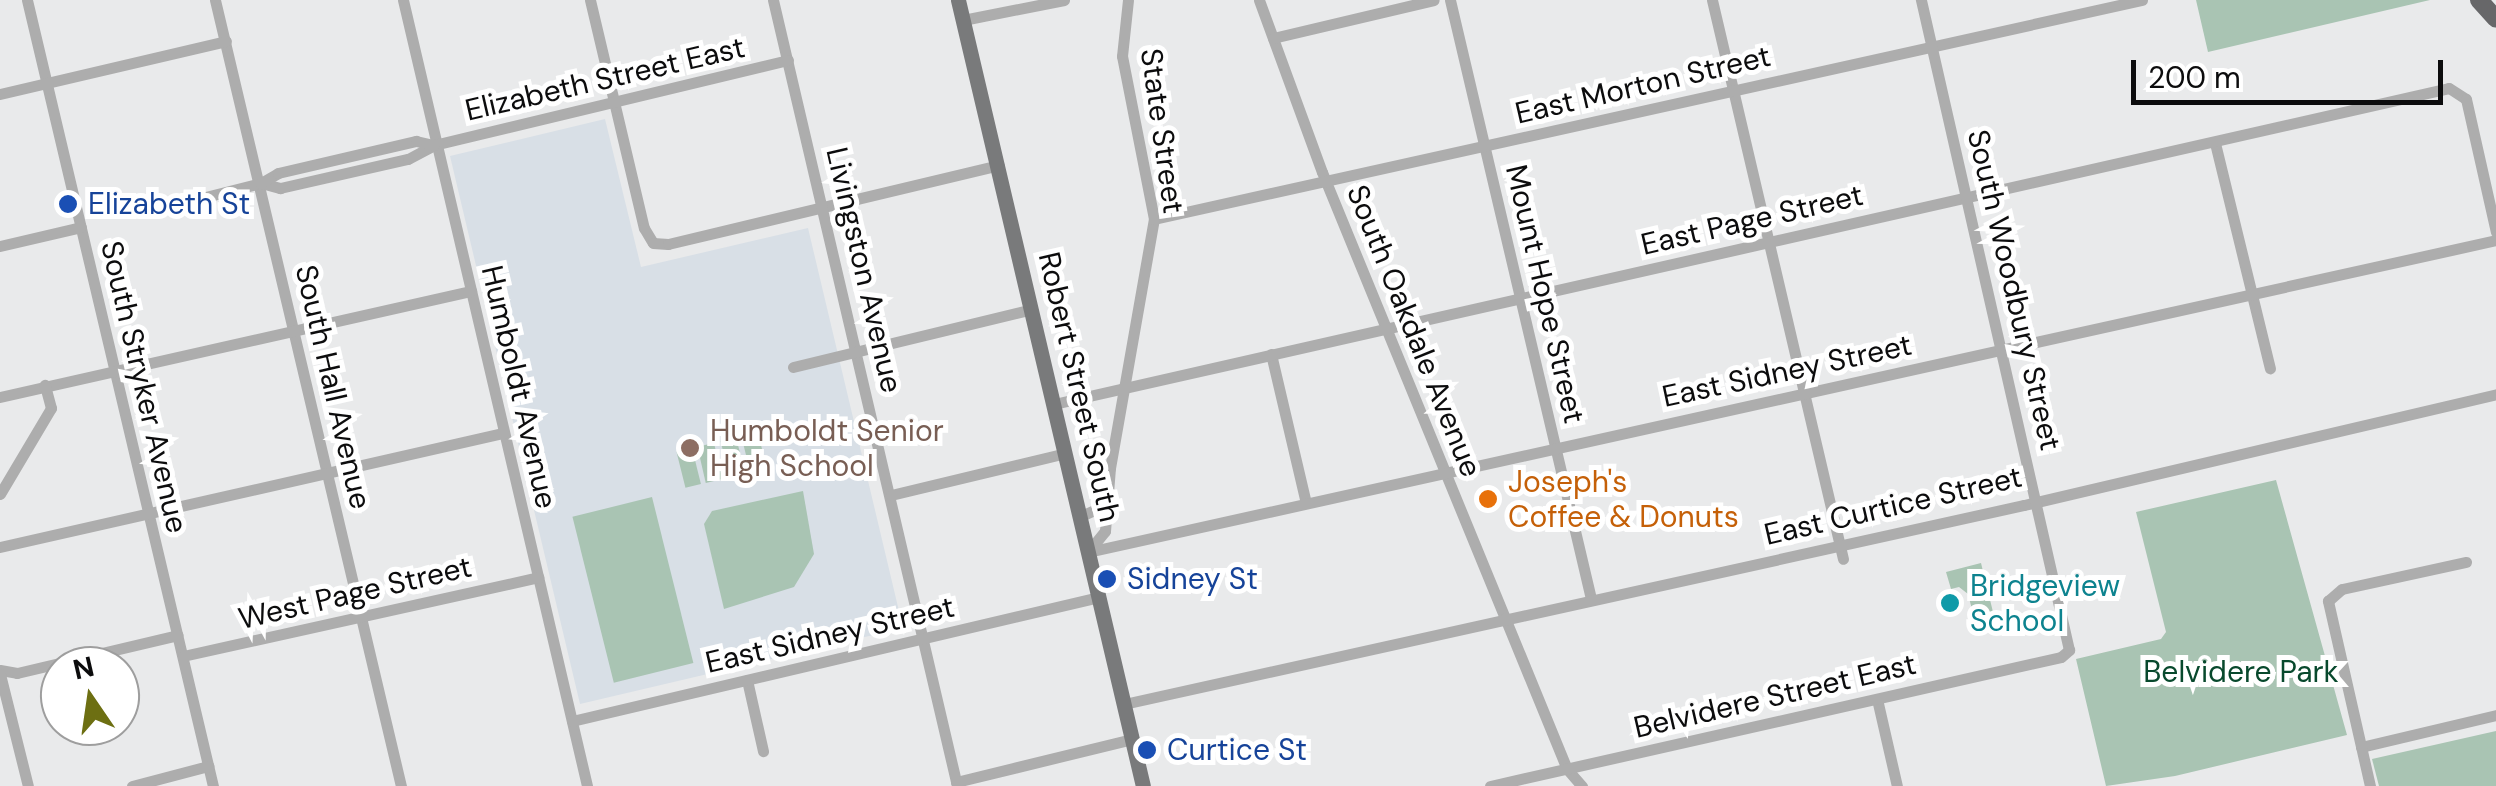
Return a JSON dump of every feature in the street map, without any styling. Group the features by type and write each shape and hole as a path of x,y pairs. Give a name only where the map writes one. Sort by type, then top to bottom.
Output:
{"highway":[{"path":"2478,0 2496,19"}],"main road":[{"name":"Robert Street South","path":"958,0 1143,786"}],"street":[{"name":"South Stryker Avenue","path":"27,0 213,786"},
{"name":"South Hall Avenue","path":"215,0 401,786"},
{"name":"Humboldt Avenue","path":"404,0 434,145 586,786"},
{"path":"590,0 644,228 653,243 668,244 999,165"},
{"name":"Livingston Avenue","path":"772,0 857,348 956,784"},
{"path":"963,20 1064,0"},
{"name":"State Street","path":"1088,552 1106,531 1106,504 1154,219 1122,56 1128,0"},
{"name":"South Oakdale Avenue","path":"1259,0 1326,182 1567,769 1582,786"},
{"path":"1273,38 1434,0"},
{"name":"Mount Hope Street","path":"1450,0 1591,600"},
{"path":"1712,0 1844,560"},
{"name":"South Woodbury Street","path":"1921,0 2069,650"},
{"name":"East Morton Street","path":"1154,219 2142,0"},
{"path":"0,94 226,41"},
{"name":"Elizabeth Street East","path":"150,211 261,183 278,172 416,140 434,145 614,105 788,60"},
{"name":"East Page Street","path":"1054,404 2449,88 2460,91 2466,99 2496,232"},
{"path":"2215,143 2270,368"},
{"path":"0,246 81,227"},
{"name":"East Sidney Street","path":"1088,552 2496,240"},
{"path":"0,398 471,291"},
{"path":"794,367 857,348 1032,310"},
{"path":"1271,354 1306,504"},
{"path":"0,494 50,408 45,386"},
{"name":"East Curtice Street","path":"1124,704 2034,502 2496,394"},
{"path":"0,547 503,434"},
{"path":"891,495 1066,453"},
{"path":"1081,516 1106,504"},
{"path":"2370,786 2328,600 2342,589 2466,562"},
{"name":"West Page Street","path":"183,656 538,578"},
{"name":"East Sidney Street","path":"572,721 1099,598"},
{"path":"28,786 0,672 17,673 178,635"},
{"name":"Belvidere Street East","path":"1490,786 2061,657 2069,650"},
{"path":"747,680 764,751"},
{"path":"1877,698 1897,786"},
{"path":"2360,748 2496,715"},
{"path":"956,784 1132,739"},
{"path":"132,786 208,766"}],"shaded area":[{"name":"Humboldt Senior High School","path":"605,119 641,267 808,228 903,628 580,704 450,156"}],"green space":[{"path":"2196,0 2430,0 2208,52"},
{"path":"758,433 767,469 750,473 742,437"},
{"path":"736,437 745,474 730,478 720,441"},
{"path":"714,443 722,479 706,483 697,447"},
{"path":"692,448 701,484 685,488 676,452"},
{"name":"Belvidere Park","path":"2276,480 2347,735 2175,776 2106,786 2076,659 2161,639 2166,632 2136,512"},
{"path":"803,491 814,554 794,587 724,609 704,524 712,511"},
{"path":"652,497 693,663 614,683 572,517"},
{"path":"1981,563 1993,612 1974,617 1968,594 1959,587 1951,589 1946,572"},
{"path":"2496,731 2496,786 2379,786 2372,759"}],"place":[{"name":"Elizabeth St","path":"68,204"},
{"name":"Humboldt Senior High School","path":"690,448"},
{"name":"Joseph's Coffee & Donuts","path":"1488,499"},
{"name":"Sidney St","path":"1107,579"},
{"name":"Bridgeview School","path":"1950,603"},
{"name":"Curtice St","path":"1147,750"}]}
